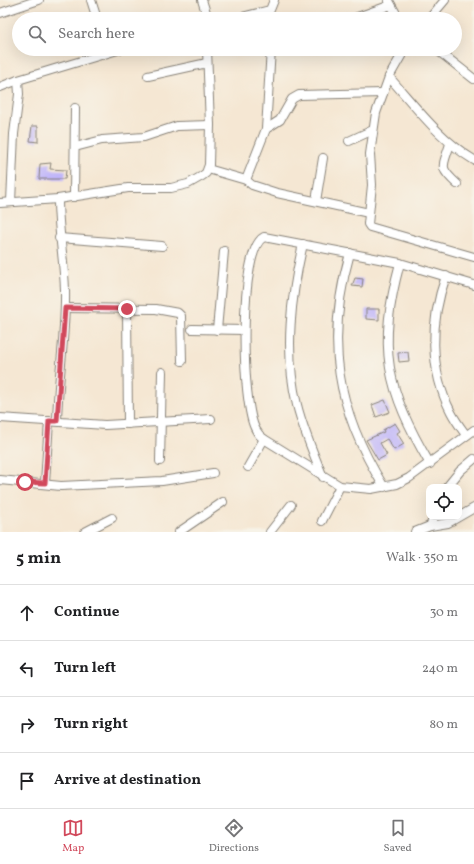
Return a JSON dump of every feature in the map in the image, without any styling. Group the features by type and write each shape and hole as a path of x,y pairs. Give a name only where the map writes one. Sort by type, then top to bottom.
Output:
{"street":[{"path":"0,13 39,0"},
{"path":"91,0 95,12"},
{"path":"202,0 206,12"},
{"path":"262,12 270,10 274,0"},
{"path":"435,12 445,0"},
{"path":"368,12 390,2 395,12"},
{"path":"0,87 93,56"},
{"path":"0,202 58,199 128,188 180,187 206,173 208,168 210,125 206,63 207,56"},
{"path":"246,180 266,129 271,56"},
{"path":"401,56 389,77 376,113 370,154 372,185 368,224 370,227 474,257"},
{"path":"445,56 474,79"},
{"path":"148,76 206,63"},
{"path":"389,77 450,144 474,160"},
{"path":"11,202 14,134 19,94 18,80"},
{"path":"266,129 280,120 292,99 299,95 383,94"},
{"path":"74,197 75,108"},
{"path":"75,147 102,140 144,137 177,126 210,125"},
{"path":"349,141 373,130"},
{"path":"450,144 443,168 444,172 457,184"},
{"path":"316,201 323,158"},
{"path":"208,168 246,180 268,190 369,213"},
{"path":"45,483 65,308 64,271 59,238 58,199"},
{"path":"474,285 400,263 267,237 256,243 249,271 244,330 244,370 256,430 264,440 340,486 361,489 384,487 409,478 430,464 474,430"},
{"path":"59,238 162,246"},
{"path":"303,244 292,299 290,333 294,394 299,414 323,477"},
{"path":"217,330 224,251"},
{"path":"350,253 342,284 337,317 338,362 346,404 356,435 368,460 384,487"},
{"path":"400,263 388,314 387,339 390,374 401,410 412,434 430,464"},
{"path":"446,276 435,314 434,350 437,372 445,398 451,413 466,435"},
{"path":"65,308 163,310 178,313 181,316 182,361"},
{"path":"127,309 128,424"},
{"path":"192,329 244,330"},
{"path":"160,461 162,372"},
{"path":"0,418 105,425 211,419"},
{"path":"248,467 264,440"},
{"path":"449,484 460,471 474,459"},
{"path":"0,480 45,483 62,486 162,481 213,472"},
{"path":"322,520 340,486"},
{"path":"179,532 223,502"},
{"path":"270,532 291,504"},
{"path":"462,515 474,508"},
{"path":"85,532 112,518"},
{"path":"430,526 433,520"},
{"path":"415,532 430,526 448,523 453,520"}],"building":[{"path":"32,126 38,126 38,142 30,141"},
{"path":"51,163 50,169 66,170 65,179 39,179 40,164"},
{"path":"355,278 363,279 362,287 352,286"},
{"path":"366,309 379,309 379,320 366,319"},
{"path":"408,352 409,361 399,362 398,353"},
{"path":"385,400 390,412 376,417 372,405"},
{"path":"395,423 400,431 397,433 404,444 394,450 387,439 380,443 387,455 378,460 366,440 384,432 383,430"}],"route":[{"path":"25,482 45,483 49,421 57,421 58,389 65,308 127,309"}]}
